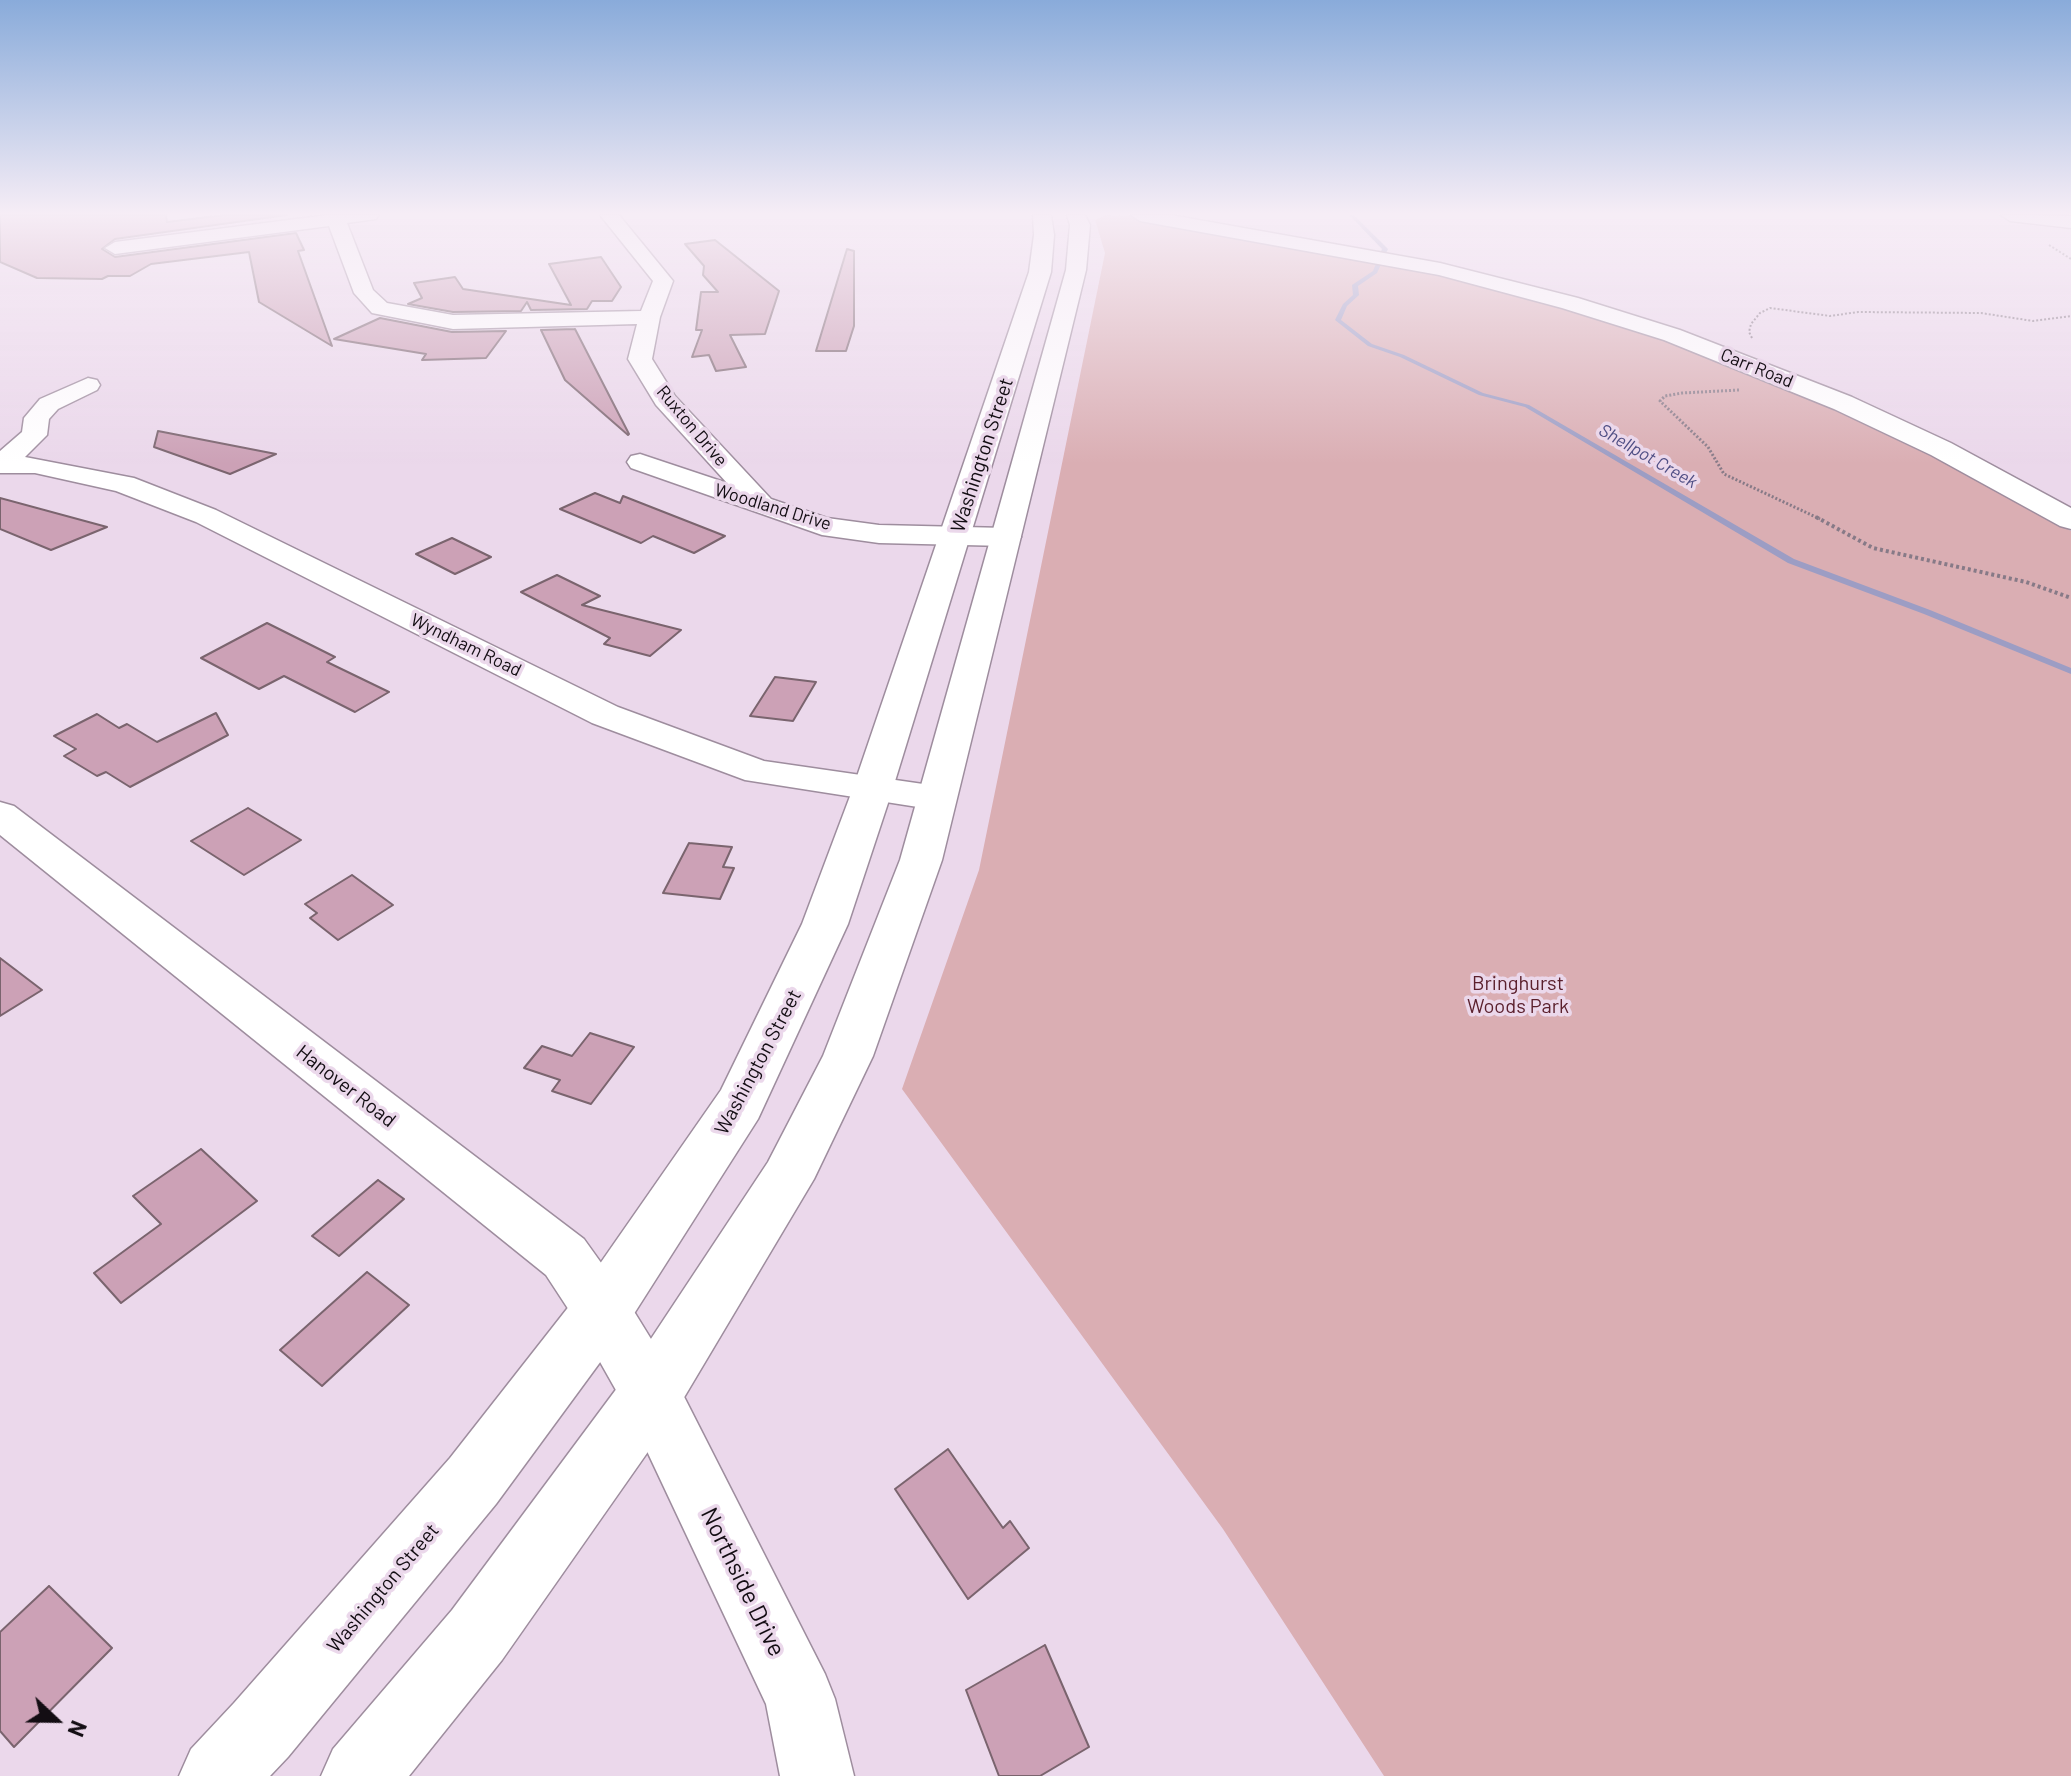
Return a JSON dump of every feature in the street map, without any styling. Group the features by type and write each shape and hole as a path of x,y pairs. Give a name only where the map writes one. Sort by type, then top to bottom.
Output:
{"main road":[{"name":"Washington Street","path":"218,1776 421,1544 602,1311 740,1104 819,939 872,791 1032,298"},
{"name":"Washington Street","path":"360,1776 477,1635 651,1394 787,1179 848,1056 921,860 1069,298"},
{"name":"Carr Road","path":"1552,298 1672,335 1843,403 1941,449 2071,520"}],"street":[{"path":"369,298 380,308 453,322 649,317"},
{"name":"Ruxton Drive","path":"656,298 640,359 665,400 764,508"},
{"path":"2,464 34,435 37,418 49,404 88,385"},
{"name":"Woodland Drive","path":"640,462 822,526 879,534 1006,537"},
{"name":"Wyndham Road","path":"2,464 35,465 124,484 206,516 605,715 730,762 758,772 872,791 937,798"},
{"name":"Hanover Road","path":"0,815 565,1257 602,1311 651,1394"},
{"name":"Northside Drive","path":"651,1394 800,1699 817,1776"}],"green space":[{"name":"Bringhurst Woods Park","path":"1096,298 1530,298 1665,338 1784,384 1934,454 2071,531 2071,1776 1384,1776 1223,1529 902,1089 979,870"}],"building":[{"path":"258,298 315,298 332,346 259,302"},
{"path":"422,298 523,298 571,305 567,298 614,298 612,301 592,301 587,309 531,310 527,302 521,311 453,312 408,304"},
{"path":"700,298 777,298 765,334 730,335 746,367 716,371 709,355 692,357 702,330 696,330"},
{"path":"832,298 854,298 854,326 846,351 816,351"},
{"path":"380,318 452,332 506,331 486,358 422,360 426,354 334,339"},
{"path":"575,329 628,435 565,380 541,330"},
{"path":"158,431 276,454 230,474 154,447"},
{"path":"595,493 620,503 623,496 725,536 694,553 653,536 641,543 560,509"},
{"path":"0,498 107,527 51,550 0,529"},
{"path":"452,538 491,557 455,574 416,554"},
{"path":"557,575 600,596 582,605 681,630 650,656 604,644 610,638 521,592"},
{"path":"267,623 335,657 327,662 389,692 355,712 284,676 259,689 201,658"},
{"path":"775,677 816,682 793,721 750,716"},
{"path":"216,713 228,735 130,787 106,772 97,776 64,756 76,749 54,736 97,714 119,728 127,724 157,742"},
{"path":"248,808 301,840 244,875 191,841"},
{"path":"689,843 732,847 723,867 734,868 720,899 663,893"},
{"path":"352,875 393,905 338,940 310,918 317,913 305,904"},
{"path":"0,958 42,990 0,1016"},
{"path":"590,1033 634,1047 591,1104 552,1091 560,1080 524,1068 542,1046 572,1056"},
{"path":"201,1149 257,1201 121,1303 94,1273 161,1224 133,1196"},
{"path":"378,1180 404,1199 339,1256 312,1236"},
{"path":"367,1272 409,1305 322,1386 280,1350"},
{"path":"948,1449 1003,1528 1010,1521 1029,1548 968,1599 895,1489"},
{"path":"49,1586 112,1648 14,1747 0,1731 0,1632"},
{"path":"1045,1645 1089,1747 1040,1776 999,1776 966,1690"}],"waterway":[{"name":"Shellpot Creek","path":"1353,298 1345,305 1338,320 1370,345 1402,356 1481,394 1527,406 1791,561 2071,671"}]}
